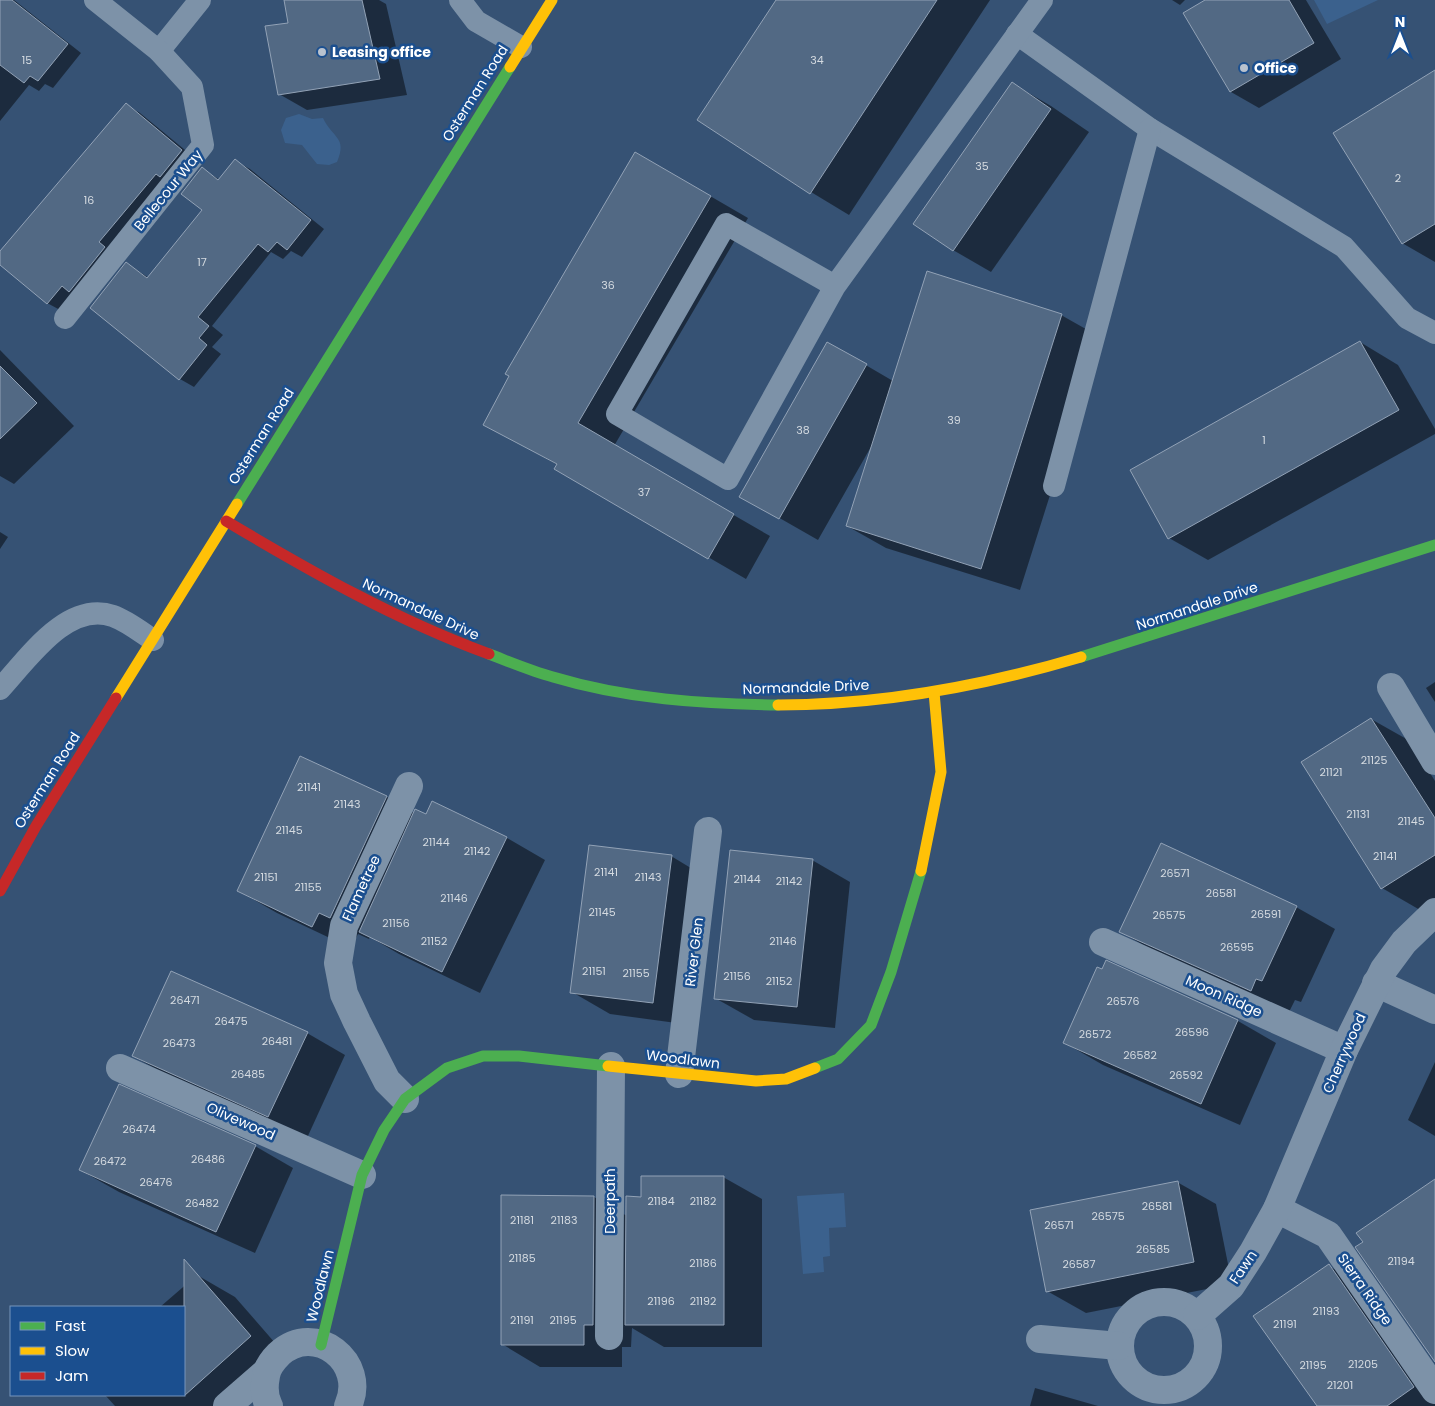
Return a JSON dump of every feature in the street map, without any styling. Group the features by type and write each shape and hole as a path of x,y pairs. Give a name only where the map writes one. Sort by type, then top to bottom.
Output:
{"street":[{"name":"Osterman Road","path":"0,891 36,826 552,0"},
{"name":"Normandale Drive","path":"226,520 292,561 379,608 464,646 558,679 647,697 737,704 843,703 934,692 1034,671 1094,654 1435,545"},
{"path":"1391,687 1435,761"},
{"name":"Woodlawn","path":"321,1344 362,1175 384,1130 405,1099 447,1068 483,1056 519,1056 740,1080 786,1079 838,1059 871,1025 891,972 924,858 941,772 934,692"},
{"name":"Flametree","path":"405,1099 387,1081 357,1022 344,994 338,963 344,926 409,786"},
{"name":"River Glen","path":"679,1074 708,832"},
{"name":"Cherrywood","path":"1277,1209 1344,1050 1376,983 1404,942 1435,912"},
{"name":"Moon Ridge","path":"1103,942 1344,1050"},
{"path":"1376,983 1435,1010"},
{"name":"Deerpath","path":"609,1336 611,1066"},
{"name":"Olivewood","path":"120,1068 362,1175"},
{"name":"Fawn","path":"1197,1316 1231,1286 1254,1252 1277,1209"},
{"name":"Sierra Ridge","path":"1277,1209 1328,1235 1435,1390"},
{"path":"1170,1301 1184,1306 1197,1316 1205,1329 1208,1344 1206,1359 1198,1373 1187,1383 1173,1389 1157,1390 1143,1384 1130,1375 1122,1362 1119,1346 1122,1332 1129,1318 1140,1308 1154,1302 1170,1301"},
{"path":"1040,1339 1119,1346"},
{"path":"227,1406 266,1372 274,1359 285,1348 300,1343 315,1342 330,1347 342,1357 350,1370 353,1384 351,1400 348,1406"},
{"path":"266,1372 264,1387 270,1406"}],"lane":[{"name":"Bellecour Way","path":"65,318 203,145 192,87 159,51 95,0"},
{"path":"159,51 200,0"},
{"path":"460,0 476,21 521,47"},
{"path":"835,286 726,224 617,414 728,479 835,286 1042,0"},
{"path":"1017,34 1150,128 1344,247 1407,318 1435,333"},
{"path":"1054,486 1150,128"},
{"path":"0,689 54,631 71,620 84,615 113,616 153,640"}],"water":[{"path":"1314,0 1378,0 1327,24"},
{"path":"299,114 312,119 323,118 340,142 340,154 337,162 329,165 317,164 302,145 285,143 281,130 286,118"},
{"path":"844,1193 846,1227 829,1228 830,1256 823,1257 824,1272 803,1274 797,1196"}],"building":[{"path":"0,0 12,0 68,44 38,81 30,76 24,83 0,65"},
{"name":"Leasing office","path":"284,0 362,0 380,79 278,95 265,26 288,23"},
{"path":"776,0 937,0 810,194 697,120"},
{"name":"Office","path":"1205,0 1289,0 1314,43 1230,92 1183,13"},
{"path":"1435,70 1435,224 1402,244 1333,133"},
{"path":"1012,82 1051,109 953,251 913,224"},
{"path":"126,103 182,150 160,177 156,174 99,242 105,247 69,292 62,286 47,304 0,265 0,251"},
{"path":"635,152 711,196 578,423 734,514 708,559 554,469 557,464 483,425 509,376 505,374"},
{"path":"235,159 311,220 287,250 277,242 268,252 258,244 198,317 209,326 199,338 207,345 179,380 90,308 126,262 147,278 202,210 181,194 202,167 218,180"},
{"path":"927,271 1062,314 981,569 846,526"},
{"path":"1360,341 1399,410 1168,539 1130,470"},
{"path":"827,342 867,364 779,519 739,497"},
{"path":"0,366 37,403 0,439"},
{"path":"1371,718 1435,818 1435,855 1381,889 1301,762"},
{"path":"300,756 387,796 330,918 319,913 312,927 237,891"},
{"path":"432,801 507,837 442,972 359,932 415,809 426,814"},
{"path":"1161,843 1297,906 1262,981 1256,979 1251,991 1119,932"},
{"path":"589,845 672,855 653,1003 570,993"},
{"path":"730,850 813,859 797,1007 714,999"},
{"path":"1106,960 1238,1020 1201,1104 1063,1043 1097,967 1102,969"},
{"path":"171,971 308,1032 268,1117 132,1056"},
{"path":"119,1084 256,1145 216,1232 79,1170"},
{"path":"641,1176 724,1176 724,1325 625,1325 626,1196 641,1197"},
{"path":"1435,1179 1435,1362 1355,1247 1363,1242 1356,1233"},
{"path":"1178,1181 1194,1262 1046,1292 1030,1210"},
{"path":"501,1195 594,1196 593,1325 584,1325 584,1345 501,1345"},
{"path":"184,1259 251,1336 185,1395 185,1306"},
{"path":"1329,1264 1414,1387 1387,1406 1317,1406 1253,1316"}],"traffic: fast":[{"path":"237,504 510,67"},
{"path":"1081,657 1435,545"},
{"path":"489,654 545,675 608,691 693,702 778,705"},
{"path":"815,1068 838,1059 871,1025 891,972 921,871"},
{"path":"321,1345 362,1175 384,1130 405,1099 447,1068 483,1056 519,1056 608,1066"}],"traffic: slow":[{"path":"510,67 552,0"},
{"path":"116,698 237,504"},
{"path":"778,705 855,702 931,692 1007,677 1081,657"},
{"path":"921,871 941,772 934,692"},
{"path":"608,1066 756,1081 786,1079 815,1068"}],"traffic: jam":[{"path":"226,521 354,594 420,626 489,654"},
{"path":"0,891 36,826 116,698"}],"place":[{"name":"Leasing office","path":"322,52"},
{"name":"Office","path":"1244,68"}]}
